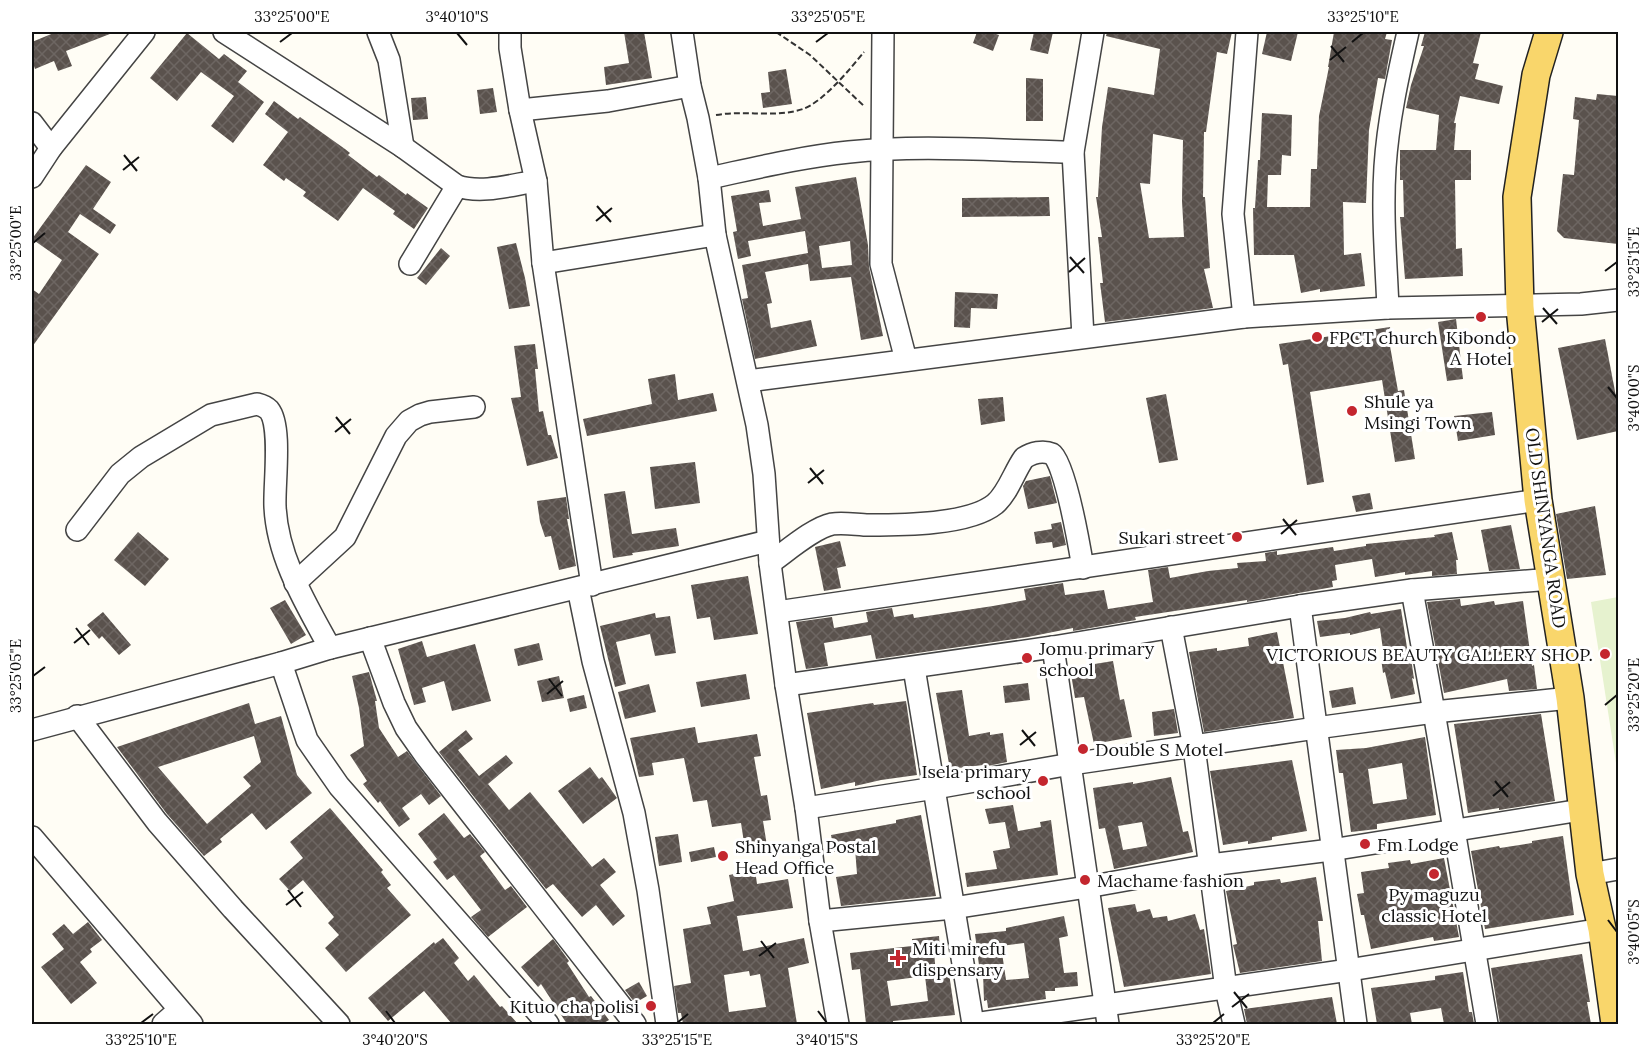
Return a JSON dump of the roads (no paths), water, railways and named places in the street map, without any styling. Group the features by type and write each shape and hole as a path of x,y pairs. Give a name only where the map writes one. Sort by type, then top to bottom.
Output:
{"main road":[{"name":"OLD SHINYANGA ROAD","path":"1549,32 1536,75 1517,197 1520,307 1538,500 1570,698 1590,874 1602,929 1615,1024"}],"street":[{"path":"32,177 51,148 144,32"},
{"path":"224,32 403,147 457,186 468,189 492,188 536,181"},
{"path":"378,32 391,68 403,147"},
{"path":"510,32 510,48 520,110 536,181 543,263 593,661 634,813 648,890 667,1024"},
{"path":"682,32 690,86 709,178 715,235 748,381 764,474 770,563 786,685 806,808 820,921 838,1024"},
{"path":"1083,337 1073,152 1093,32"},
{"path":"1244,317 1233,214 1237,135 1247,32"},
{"path":"1388,308 1383,218 1385,165 1393,99 1408,32"},
{"path":"876,39 883,127 881,264 906,360"},
{"path":"520,110 608,100 690,86"},
{"path":"32,123 51,148"},
{"path":"709,178 792,160 883,150 1073,152"},
{"path":"410,264 457,186"},
{"path":"543,263 715,235"},
{"path":"748,381 1244,317 1388,308 1520,307 1618,300"},
{"path":"77,530 120,474 141,457 211,415 256,404 263,405 274,423 275,508 280,538 295,583 330,648"},
{"path":"295,583 345,537 396,436 409,422 430,412 474,407"},
{"path":"770,563 812,534 833,524 905,524 952,520 991,507 1002,497 1024,458 1042,452 1051,454 1059,463 1074,519 1083,568"},
{"path":"777,612 1538,500"},
{"path":"32,730 330,648 768,542"},
{"path":"786,685 1053,647 1412,590 1552,579"},
{"path":"1412,590 1486,1024"},
{"path":"1300,606 1356,1024"},
{"path":"1171,627 1194,747 1226,989 1233,1024"},
{"path":"370,638 394,703 406,728 635,1024"},
{"path":"1053,647 1106,1016"},
{"path":"280,663 307,740 339,786 548,1024"},
{"path":"914,668 973,1024 1106,1016 1226,989 1602,929"},
{"path":"806,808 1071,764 1316,728 1434,712 1570,698"},
{"path":"77,717 157,822 232,909 339,1024"},
{"path":"820,921 953,908 1210,865 1331,850 1581,810"},
{"path":"32,837 185,1017 163,1024"},
{"path":"1590,874 1618,869"}],"place":[{"name":"Kibondo A Hotel","path":"1481,317"},
{"name":"FPCT church","path":"1317,337"},
{"name":"Shule ya Msingi Town","path":"1352,411"},
{"name":"Sukari street","path":"1237,537"},
{"name":"VICTORIOUS BEAUTY GALLERY SHOP.","path":"1605,654"},
{"name":"Jomu primary school","path":"1027,658"},
{"name":"Double S Motel","path":"1083,749"},
{"name":"Isela primary school","path":"1043,781"},
{"name":"Fm Lodge","path":"1365,844"},
{"name":"Shinyanga Postal Head Office","path":"723,856"},
{"name":"Py maguzu classic Hotel","path":"1434,874"},
{"name":"Machame fashion","path":"1085,880"},
{"name":"Miti mirefu dispensary","path":"898,958"},
{"name":"Kituo cha polisi","path":"651,1006"}]}
